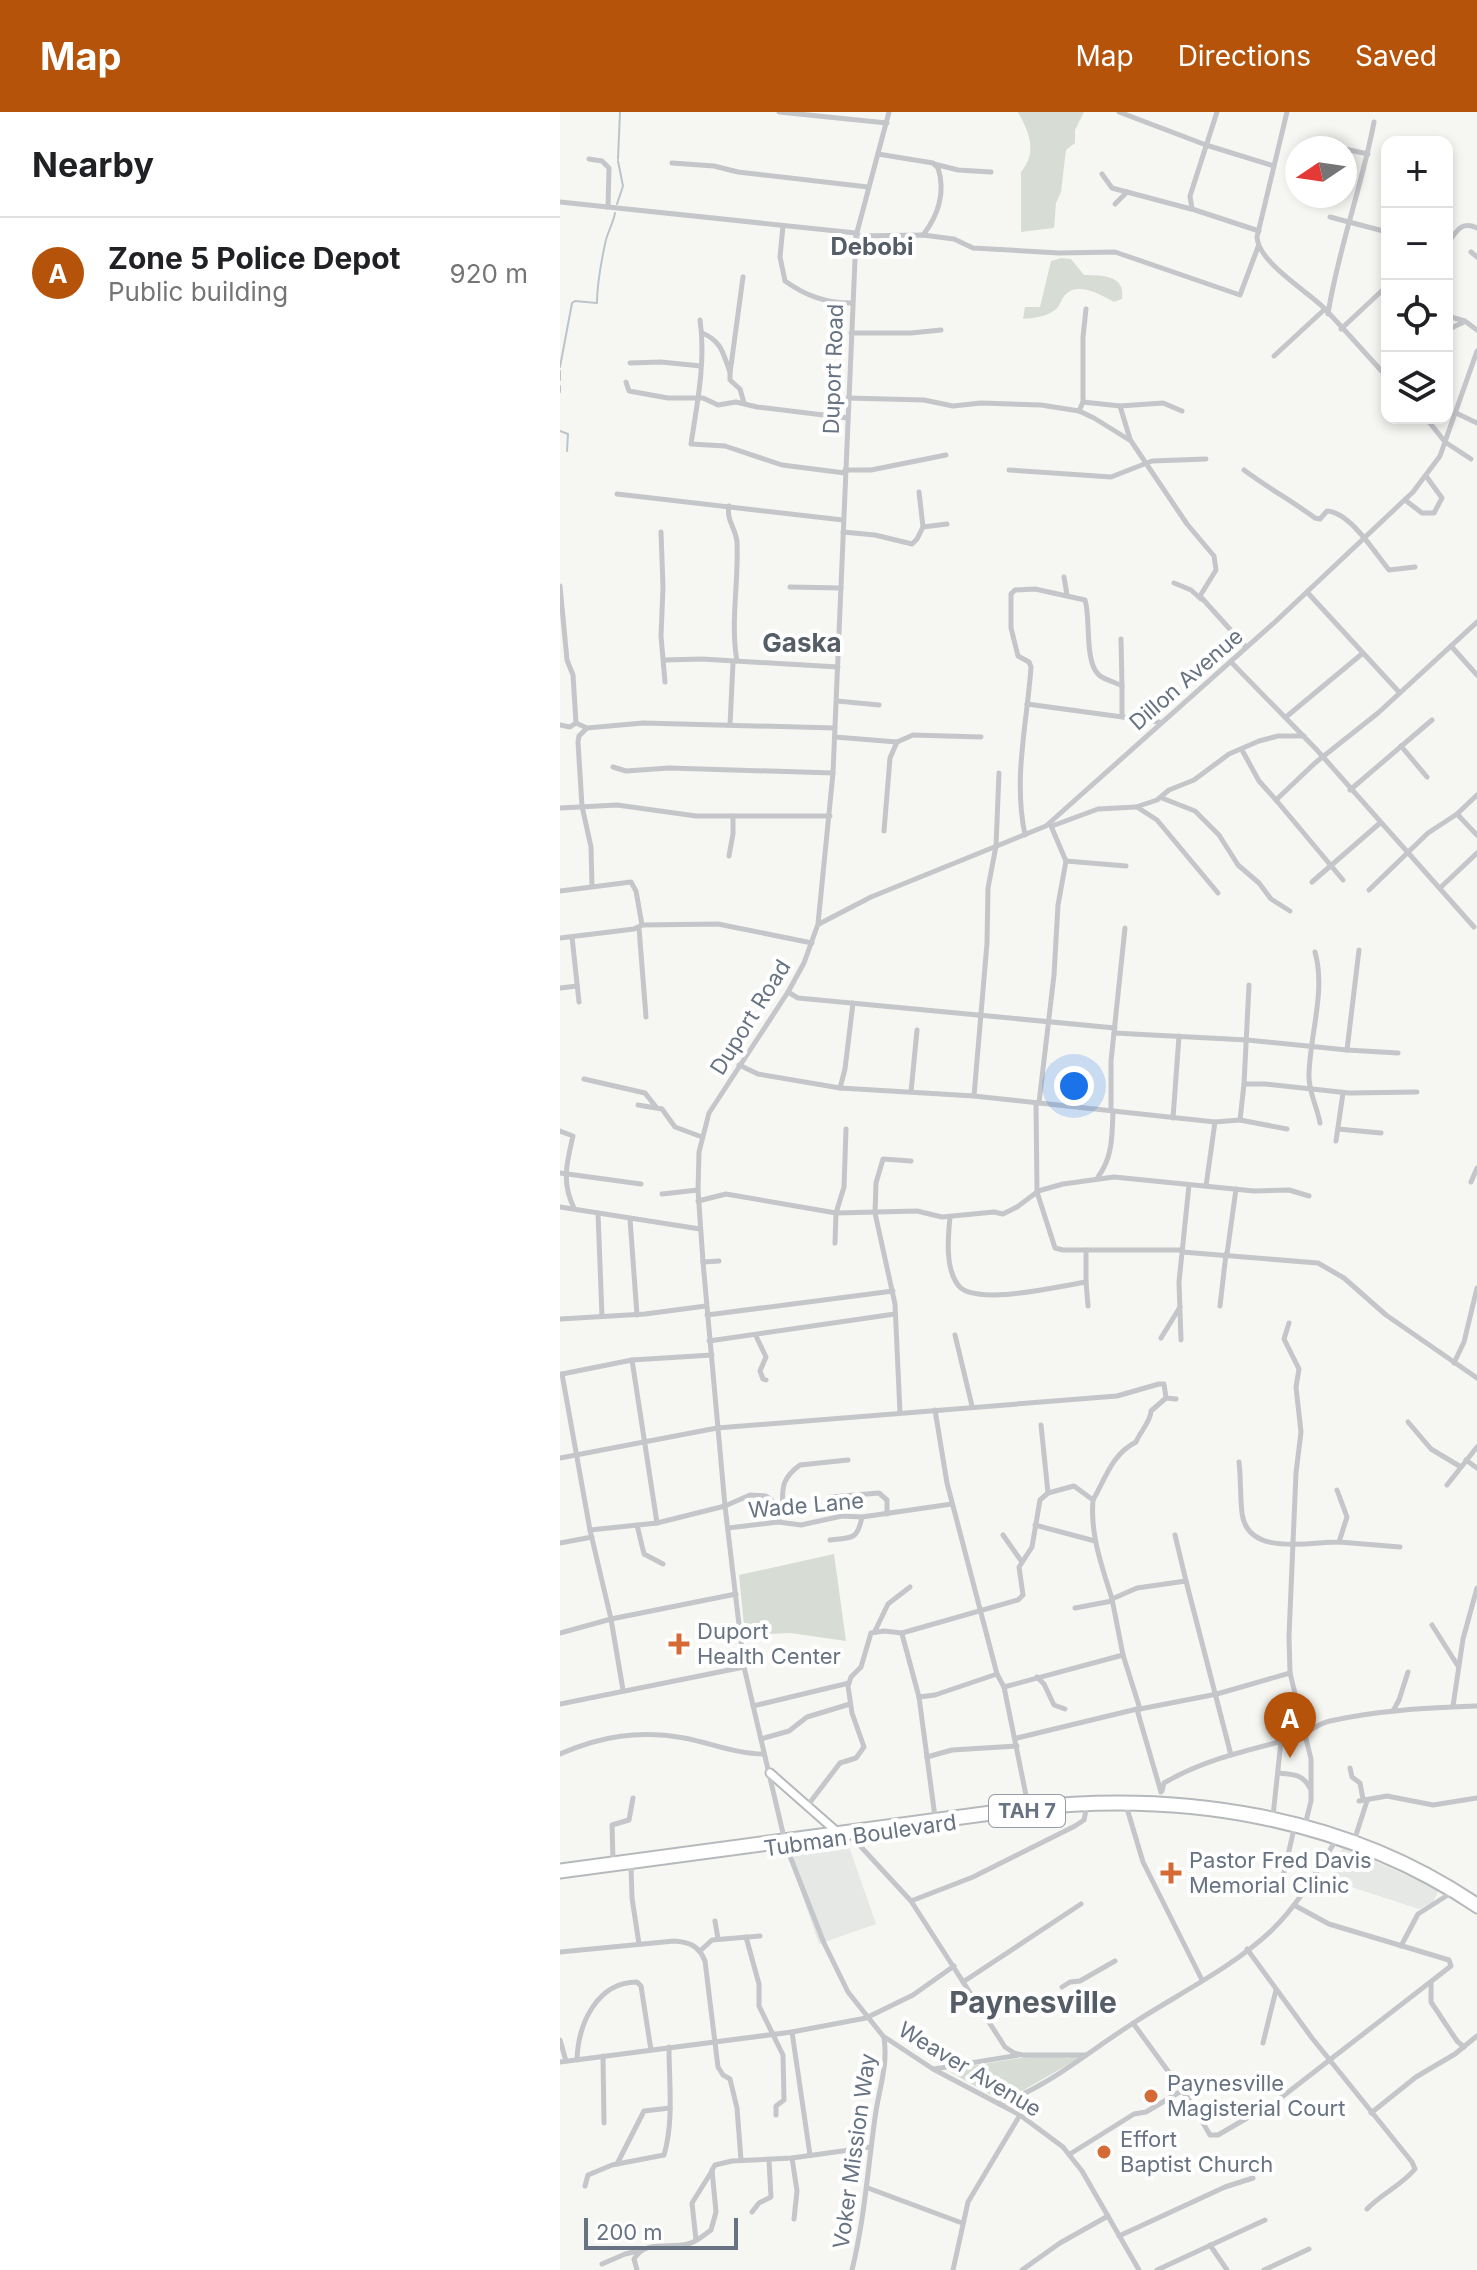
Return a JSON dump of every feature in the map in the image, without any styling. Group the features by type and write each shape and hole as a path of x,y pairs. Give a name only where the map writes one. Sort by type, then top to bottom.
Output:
{"highway":[{"path":"770,1773 836,1831"},
{"name":"Tubman Boulevard","path":"560,1874 1028,1805 1087,1798 1161,1796 1273,1816 1305,1825 1396,1865 1477,1909"},
{"name":"Tubman Boulevard","path":"560,1868 1087,1805 1126,1805 1216,1811 1354,1841 1433,1876 1477,1902"}],"street":[{"path":"779,112 887,123"},
{"name":"Duport Road","path":"785,1843 744,1667 717,1428 698,1190 702,1137 709,1113 788,992 818,924 830,816 837,701 856,235 889,112"},
{"path":"1119,112 1206,145 1274,166"},
{"path":"1192,209 1190,196 1217,112"},
{"path":"560,202 856,235 923,235 954,239 973,248 1059,253 1115,252 1240,295 1258,247 1287,112"},
{"path":"1274,356 1327,312 1374,122"},
{"path":"1357,152 1368,154"},
{"path":"878,154 958,170 991,172"},
{"path":"589,159 602,161 609,168 608,207"},
{"path":"672,163 868,187"},
{"path":"923,235 937,214 940,197 940,173 933,163"},
{"path":"1102,174 1112,188 1259,231"},
{"path":"1115,204 1127,192"},
{"path":"1330,217 1381,231"},
{"path":"1453,234 1469,224 1477,228"},
{"path":"783,226 780,257 785,281 805,295 830,303 852,303"},
{"path":"1258,247 1327,312 1381,371"},
{"path":"1471,252 1477,257"},
{"path":"743,277 730,380 743,393 744,403"},
{"path":"1341,329 1381,292"},
{"path":"1079,411 1083,402 1086,309"},
{"path":"1453,318 1465,321 1477,330"},
{"path":"700,320 699,398 691,444 725,446 782,465 845,472 946,455"},
{"path":"1453,327 1465,321"},
{"path":"851,333 941,330"},
{"path":"702,333 713,338 724,352 730,373"},
{"path":"724,352 734,348"},
{"name":"Dillon Avenue","path":"818,924 871,897 1049,826 1405,500 1426,476 1445,442 1474,372 1477,351"},
{"path":"630,363 701,366"},
{"path":"626,382 629,391 637,393 668,398 699,398 718,405 744,403 848,418"},
{"path":"848,398 924,400 953,406 981,403 1041,405 1079,411 1131,441"},
{"path":"1083,402 1120,406 1163,403 1182,411"},
{"path":"1120,406 1131,441 1187,524 1214,556 1216,568 1202,590 1202,599"},
{"path":"1456,413 1477,423"},
{"path":"1431,424 1445,442 1471,459"},
{"path":"1009,470 1111,477 1145,462 1206,459"},
{"path":"1244,470 1315,518 1320,519 1327,511 1336,512 1365,538 1389,570 1415,567"},
{"path":"1405,500 1422,513 1434,513 1442,498 1426,476"},
{"path":"843,532 875,535 912,544 923,527 919,492"},
{"path":"617,494 843,520"},
{"path":"729,506 729,518 737,540 735,662 730,725"},
{"path":"923,527 947,524"},
{"path":"661,532 661,636 665,682"},
{"path":"1064,577 1067,595"},
{"path":"1174,583 1202,599 1246,647"},
{"path":"560,586 567,660 573,675 576,723"},
{"path":"790,587 841,588"},
{"path":"1025,835 1020,782 1023,720 1031,667 1029,662 1018,656 1013,641 1011,594 1021,588 1085,600 1088,638 1096,672 1122,686"},
{"path":"1307,592 1399,692"},
{"path":"1276,800 1322,756 1341,744 1477,622"},
{"path":"1121,639 1122,716"},
{"path":"1451,646 1477,675"},
{"path":"1286,717 1363,653"},
{"path":"664,660 702,659 838,667"},
{"path":"1231,662 1304,736 1474,927"},
{"path":"837,701 879,705"},
{"path":"1027,704 1160,722"},
{"path":"1350,790 1432,720"},
{"path":"560,725 570,727 576,723"},
{"path":"576,723 587,728 643,723 835,728"},
{"path":"587,728 579,736 578,742 582,806 591,847 592,886"},
{"path":"835,737 897,742 913,735 981,737"},
{"path":"1304,736 1273,737 1229,754 1194,780 1169,790 1162,798 1136,807 1098,809 1049,826 1066,861 1058,905 1038,1103 1035,1169 1038,1192 1055,1248 1182,1251 1318,1263 1344,1278 1366,1299 1477,1378"},
{"path":"884,831 890,758 897,742"},
{"path":"1401,746 1427,777"},
{"path":"1242,750 1259,781 1343,880"},
{"path":"613,767 626,771 669,768 833,773"},
{"path":"974,1096 987,943 988,888 996,846 999,773"},
{"path":"1369,890 1428,833 1457,814 1477,795"},
{"path":"1162,798 1195,811 1219,835 1238,865 1259,883 1271,899 1290,911"},
{"path":"560,808 617,805 686,815 830,816"},
{"path":"1136,807 1157,820 1218,893"},
{"path":"1457,814 1477,835"},
{"path":"729,856 733,816"},
{"path":"1312,882 1380,823"},
{"path":"1440,888 1477,853"},
{"path":"1066,861 1126,866"},
{"path":"560,891 631,882 636,891 641,926 646,1017"},
{"path":"560,938 641,926 718,924 812,943"},
{"path":"1098,1177 1107,1166 1112,1146 1114,1030 1125,928"},
{"path":"572,937 579,1002"},
{"path":"1347,1050 1359,950"},
{"path":"1315,952 1318,964 1309,1089 1316,1102 1320,1123"},
{"path":"1240,1120 1249,985"},
{"path":"560,988 577,986"},
{"path":"788,992 798,998 1114,1030 1398,1053"},
{"path":"840,1088 853,1003"},
{"path":"911,1092 917,1030"},
{"path":"1173,1118 1179,1036"},
{"path":"739,1065 758,1074 840,1088 974,1096 1215,1122 1240,1120 1287,1129"},
{"path":"584,1079 645,1093 656,1107"},
{"path":"1244,1084 1343,1093 1417,1092"},
{"path":"1336,1141 1343,1093"},
{"path":"638,1105 662,1109 675,1127 702,1137"},
{"path":"1206,1186 1215,1122"},
{"path":"835,1243 836,1213 844,1187 846,1129"},
{"path":"1338,1129 1381,1133"},
{"path":"560,1131 572,1133 573,1136 562,1173 574,1208"},
{"path":"900,1413 899,1338 893,1291 875,1213 876,1183 883,1159 911,1161"},
{"path":"1471,1182 1477,1168"},
{"path":"562,1173 641,1184"},
{"path":"698,1201 726,1194 836,1213 917,1211 950,1217 1003,1214 1038,1192 1098,1177 1236,1189 1289,1190 1309,1196"},
{"path":"1181,1340 1182,1251 1189,1185"},
{"path":"1220,1306 1236,1189"},
{"path":"662,1194 698,1190"},
{"path":"560,1207 700,1229"},
{"path":"598,1213 602,1316"},
{"path":"950,1217 951,1269 956,1282 968,1293 992,1296 1086,1282"},
{"path":"630,1219 637,1315"},
{"path":"1086,1250 1088,1306"},
{"path":"703,1262 719,1261"},
{"path":"1454,1363 1464,1342 1477,1288"},
{"path":"707,1315 893,1291"},
{"path":"560,1319 637,1315 706,1306"},
{"path":"1161,1338 1181,1307"},
{"path":"709,1341 895,1314"},
{"path":"1289,1323 1284,1339 1299,1369 1296,1387 1301,1422 1290,1595 1290,1673 1311,1759 1311,1790 1305,1825"},
{"path":"955,1335 972,1406"},
{"path":"756,1336 768,1358 760,1371 766,1380"},
{"path":"623,1690 561,1375 632,1360 712,1355"},
{"path":"632,1360 657,1523"},
{"path":"560,1458 717,1428 1117,1396 1164,1384 1166,1398"},
{"path":"1161,1796 1091,1523 1093,1500 1114,1459 1124,1448 1136,1442 1151,1417 1151,1411 1166,1398 1176,1399"},
{"path":"935,1410 952,1504 997,1674 1004,1687 1028,1805"},
{"path":"1408,1422 1431,1449 1461,1467"},
{"path":"1041,1425 1048,1493"},
{"path":"1447,1485 1477,1447"},
{"path":"778,1522 782,1508 782,1485 796,1467 848,1460"},
{"path":"1466,1460 1477,1468"},
{"path":"1239,1462 1244,1523 1258,1539 1294,1545 1339,1542 1400,1547"},
{"path":"874,1632 902,1633 1018,1600 1023,1595 1018,1573 1032,1547 1040,1500 1048,1493 1074,1486 1093,1500"},
{"path":"1337,1490 1347,1517 1339,1542"},
{"path":"830,1497 879,1493 887,1500 887,1514"},
{"path":"560,1543 591,1533 657,1523 756,1495 770,1499 782,1508"},
{"name":"Wade Lane","path":"728,1528 778,1522 801,1525 842,1516 862,1517 952,1504"},
{"path":"830,1540 855,1536 860,1532 862,1517"},
{"path":"637,1525 644,1554 663,1564"},
{"path":"1035,1525 1095,1541"},
{"path":"1003,1535 1022,1562"},
{"path":"1175,1535 1231,1755"},
{"path":"1075,1608 1112,1600 1137,1588 1186,1581"},
{"path":"808,1805 840,1763 861,1754 864,1743 850,1704 849,1683 861,1667 867,1642 888,1604 910,1587"},
{"path":"1453,1706 1463,1639 1477,1588"},
{"path":"560,1633 611,1619 736,1594"},
{"path":"1432,1625 1458,1667"},
{"path":"902,1633 919,1697 935,1818"},
{"path":"1004,1687 1123,1655"},
{"path":"560,1704 744,1667"},
{"path":"1392,1712 1408,1672"},
{"path":"1017,1738 1217,1694 1290,1673"},
{"path":"919,1697 935,1695 997,1674"},
{"path":"1037,1677 1054,1705 1065,1709"},
{"path":"753,1706 849,1683"},
{"path":"761,1739 789,1731 807,1717 850,1704"},
{"path":"1161,1796 1164,1783 1184,1771 1307,1733 1328,1721 1392,1712 1477,1706"},
{"path":"560,1754 605,1737 650,1734 683,1738 732,1752 764,1754"},
{"path":"1273,1816 1281,1741"},
{"path":"927,1757 961,1749 1017,1746"},
{"path":"1350,1768 1352,1777 1360,1783 1363,1799 1367,1801"},
{"path":"1278,1773 1305,1779 1311,1790"},
{"path":"1359,1801 1387,1796 1433,1805 1477,1798"},
{"path":"613,1861 612,1825 629,1820 633,1798"},
{"path":"1354,1841 1367,1801"},
{"path":"911,1901 973,1877 1075,1826 1084,1820 1087,1805"},
{"path":"1126,1805 1143,1862 1202,1980"},
{"path":"1282,1881 1294,1828"},
{"path":"850,1835 911,1901 1005,2047 1023,2055"},
{"path":"999,2104 1027,2094 1087,2056 1272,1930 1294,1905 1337,1838"},
{"name":"Weaver Avenue","path":"785,1843 836,1969 866,2018 883,2036 933,2069 1020,2115 1070,2154 1139,2270"},
{"path":"631,1865 639,1944"},
{"path":"1401,1946 1418,1914 1451,1893"},
{"path":"963,1982 1081,1904"},
{"path":"1133,2023 1183,2090 1210,2135 1218,2135 1257,2114 1451,1966 1449,1960 1329,1924 1294,1905"},
{"path":"715,1921 718,1939"},
{"path":"700,1951 710,1941 760,1936"},
{"path":"746,1937 759,1984 759,2006 783,2055 784,2100 776,2106 776,2115"},
{"path":"560,1952 684,1942 700,1951 705,1961 718,2067 730,2079 735,2093 741,2160"},
{"path":"1247,1949 1371,2113 1412,2162 1415,2169 1367,2209"},
{"path":"1062,1987 1080,1981 1115,1961"},
{"path":"560,2040 563,2062 792,2032 866,2018 913,1995 954,1966"},
{"path":"577,2060 580,2033 598,1998 610,1988 627,1982 637,1982 641,1986 651,2050"},
{"path":"1431,1982 1431,2002"},
{"path":"1263,2043 1276,1987"},
{"path":"1417,1994 1431,2002 1464,2047"},
{"path":"792,2032 810,2155"},
{"name":"Voker Mission Way","path":"852,2270 868,2188 871,2147 885,2068 883,2036"},
{"path":"1371,2113 1416,2077 1477,2036"},
{"path":"585,2186 588,2175 617,2164 664,2155 669,2134 669,2047"},
{"path":"933,2069 1023,2055 1087,2056"},
{"path":"603,2056 604,2123"},
{"path":"1070,2154 1134,2114 1146,2112 1183,2090"},
{"path":"953,2270 968,2202 1020,2115 1027,2094"},
{"path":"617,2164 644,2111 670,2108"},
{"path":"696,2240 692,2203 712,2170 722,2162 792,2158 871,2147"},
{"path":"792,2158 797,2191 794,2219"},
{"path":"752,2212 759,2203 771,2197 769,2160"},
{"path":"602,2264 625,2254 658,2246 688,2244 711,2230 715,2222 712,2170"},
{"path":"1119,2236 1225,2187 1253,2178"},
{"path":"868,2188 962,2223"},
{"path":"1022,2270 1060,2243 1108,2216"},
{"path":"1157,2270 1265,2220"},
{"path":"1210,2245 1227,2270"},
{"path":"1264,2270 1309,2249"},
{"path":"637,2270 634,2259 639,2251"}],"shaded area":[{"path":"1018,112 1084,112 1075,130 1075,143 1066,150 1054,228 1021,232 1021,172 1029,157 1030,142"},
{"path":"1071,259 1084,275 1105,276 1116,281 1122,291 1122,299 1114,302 1090,291 1077,289 1066,294 1057,309 1039,317 1023,319 1025,307 1040,307 1051,261"},
{"path":"834,1554 846,1641 790,1633 745,1635 739,1575"},
{"path":"848,1844 876,1924 819,1944 787,1851"},
{"path":"1343,1847 1439,1890 1433,1902 1419,1909 1330,1880"},
{"path":"1038,2055 1081,2057 1010,2098 998,2099 947,2070"}],"waterway":[{"path":"618,159 620,112"},
{"path":"617,204 623,186 618,161"},
{"path":"560,367 572,303 597,303 606,240 615,213"},
{"path":"560,371 560,380"},
{"path":"560,386 560,392"},
{"path":"560,431 568,434 567,451"}],"place":[{"name":"Duport Health Center","path":"679,1644"},
{"name":"Zone 5 Police Depot","path":"1290,1758"},
{"name":"Pastor Fred Davis Memorial Clinic","path":"1171,1873"},
{"name":"Paynesville Magisterial Court","path":"1151,2096"},
{"name":"Effort Baptist Church","path":"1104,2152"}],"district":[{"name":"Debobi","path":"872,247"},
{"name":"Gaska","path":"802,643"},
{"name":"Paynesville","path":"1033,2003"}]}
